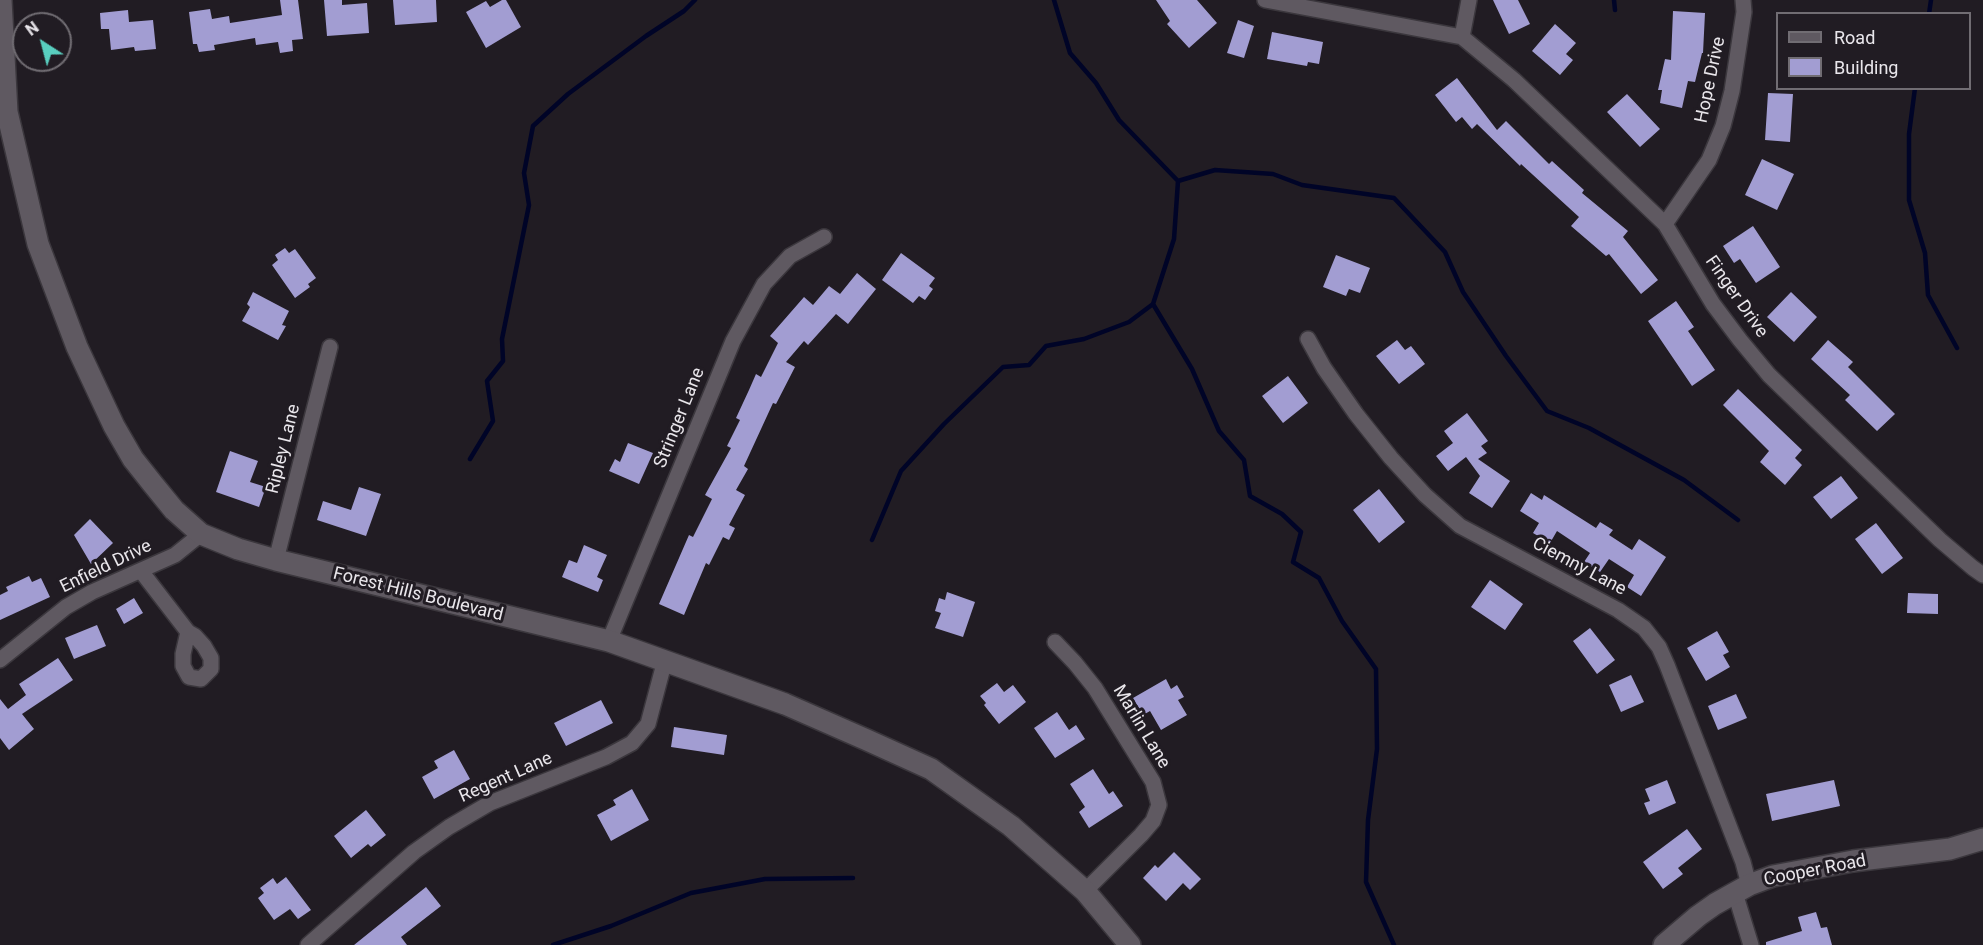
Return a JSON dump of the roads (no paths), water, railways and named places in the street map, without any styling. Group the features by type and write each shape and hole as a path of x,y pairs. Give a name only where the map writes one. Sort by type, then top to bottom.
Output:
{"main road":[{"name":"Forest Hills Boulevard","path":"1,0 7,112 38,244 77,347 114,426 133,459 152,483 174,510 201,534 238,549 276,560 609,641 785,704 931,769 1011,825 1085,891 1130,945"},
{"name":"Cooper Road","path":"1664,945 1698,916 1742,889 1773,876 1853,861 1950,849 1983,839"}],"street":[{"path":"1265,0 1461,37 1470,0"},
{"name":"Hope Drive","path":"1665,224 1709,160 1723,126 1732,91 1744,12 1743,0"},
{"name":"Finger Drive","path":"1461,37 1514,80 1665,224 1713,304 1769,375 1941,540 1983,575"},
{"name":"Stringer Lane","path":"609,641 738,332 764,284 790,256 824,237"},
{"name":"Ciemny Lane","path":"1308,339 1324,368 1356,414 1391,458 1425,495 1460,525 1618,610 1644,628 1659,646 1743,862 1742,889 1751,945"},
{"name":"Ripley Lane","path":"276,560 330,347"},
{"name":"Enfield Drive","path":"0,660 66,607 92,592 175,555 201,534"},
{"path":"141,571 188,632"},
{"name":"Marlin Lane","path":"1054,642 1095,688 1153,782 1159,805 1153,821 1141,836 1085,891"},
{"name":"Regent Lane","path":"308,945 414,852 449,827 490,803 606,758 632,743 648,724 665,660"}],"waterway":[{"path":"470,459 493,421 487,381 503,361 502,339 529,205 524,173 533,126 568,94 684,11 695,0"},
{"path":"1054,0 1070,53 1096,83 1119,120 1178,181 1174,239 1153,304 1192,369 1219,431 1244,460 1250,496 1282,514 1301,532 1293,562 1319,578 1342,621 1376,669 1377,749 1368,820 1366,882 1394,945"},
{"path":"1614,0 1615,10"},
{"path":"1929,12 1931,0"},
{"path":"1915,90 1909,134 1909,200 1925,253 1928,295 1957,348"},
{"path":"1178,181 1215,170 1273,174 1302,185 1394,198 1445,252 1463,292 1547,411 1589,428 1684,480 1738,520"},
{"path":"872,540 901,471 944,424 1003,367 1029,365 1046,346 1084,339 1129,322 1153,304"},
{"path":"553,945 611,926 691,893 765,879 853,878"}]}
